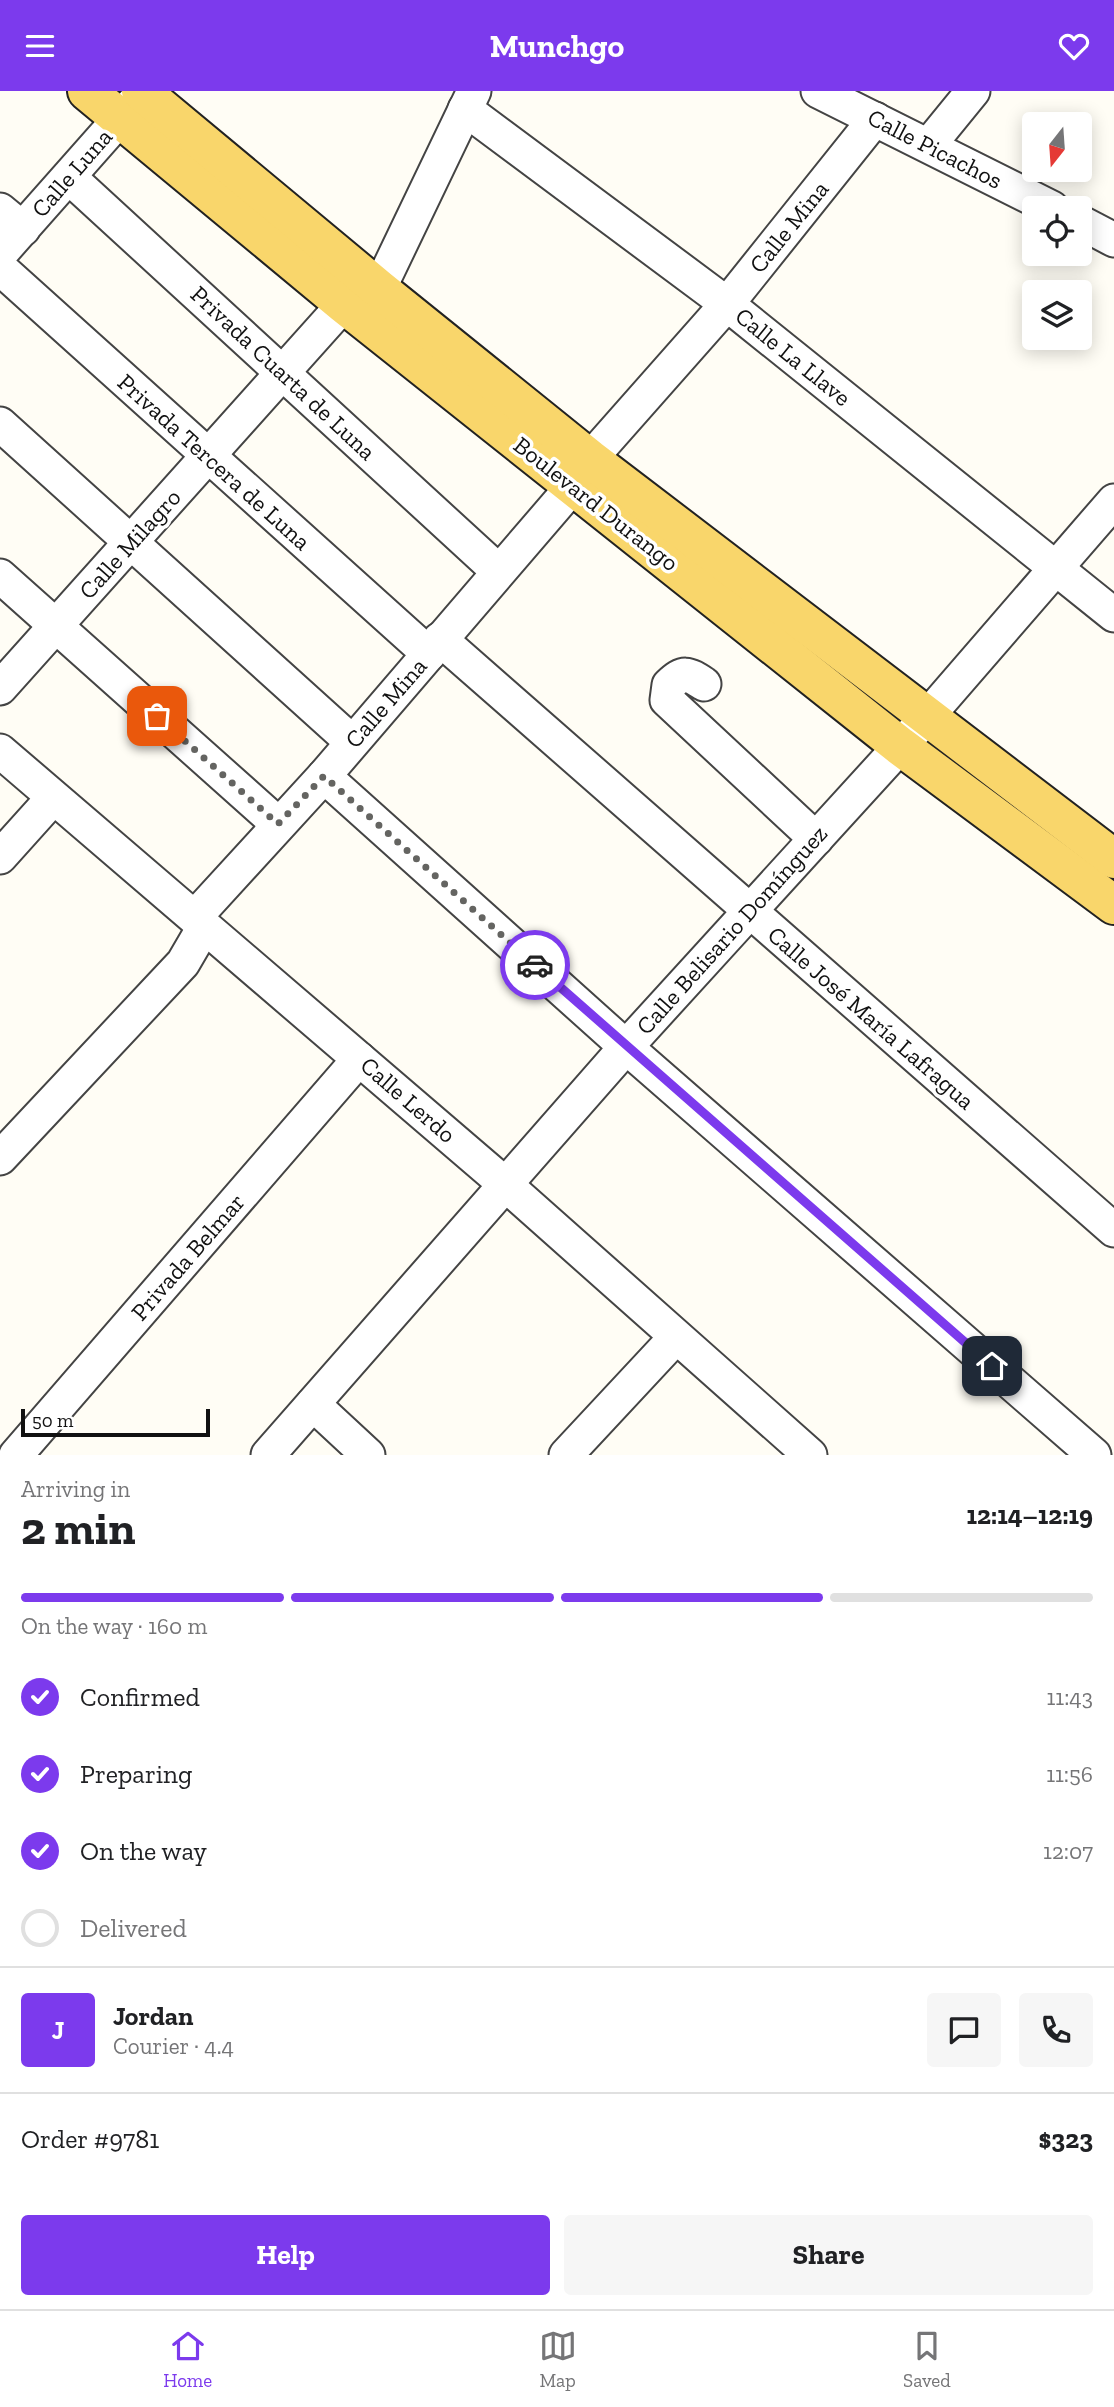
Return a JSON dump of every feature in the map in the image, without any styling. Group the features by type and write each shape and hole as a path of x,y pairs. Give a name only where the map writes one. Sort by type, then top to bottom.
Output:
{"main road":[{"name":"Boulevard Durango","path":"88,91 137,98 379,289 582,473 900,746 1114,905"},
{"name":"Boulevard Durango","path":"137,98 344,305 926,718 1114,859"}],"street":[{"name":"Calle Picachos","path":"818,91 1029,196"},
{"path":"929,145 974,91"},
{"name":"Calle Luna","path":"0,254 11,220 69,177 137,98"},
{"path":"379,289 469,100"},
{"name":"Calle La Llave","path":"469,100 1114,615"},
{"name":"Calle Mina","path":"0,1158 183,963 200,922 278,824 324,776 497,570 727,305 875,119"},
{"name":"Privada Cuarta de Luna","path":"69,177 497,570"},
{"path":"1092,228 1114,240"},
{"name":"Privada Tercera de Luna","path":"0,268 207,457 435,646"},
{"name":"Calle Milagro","path":"0,688 344,305"},
{"path":"0,424 352,742"},
{"name":"Calle Belisario Domínguez","path":"268,1455 626,1047 926,718 1114,501"},
{"path":"0,576 278,824"},
{"name":"Calle José María Lafragua","path":"435,646 750,912 1114,1230"},
{"path":"704,684 687,673 681,674 668,685 667,700 816,839"},
{"name":"Calle Lerdo","path":"0,751 506,1185 810,1455"},
{"path":"324,776 626,1047 1094,1455"},
{"path":"0,857 53,798"},
{"name":"Privada Belmar","path":"16,1455 359,1059"},
{"path":"566,1455 676,1337"},
{"path":"313,1404 368,1455"}],"way so far":[{"path":"157,716 278,824 324,776 535,965"}],"route":[{"path":"535,965 992,1366"}]}
